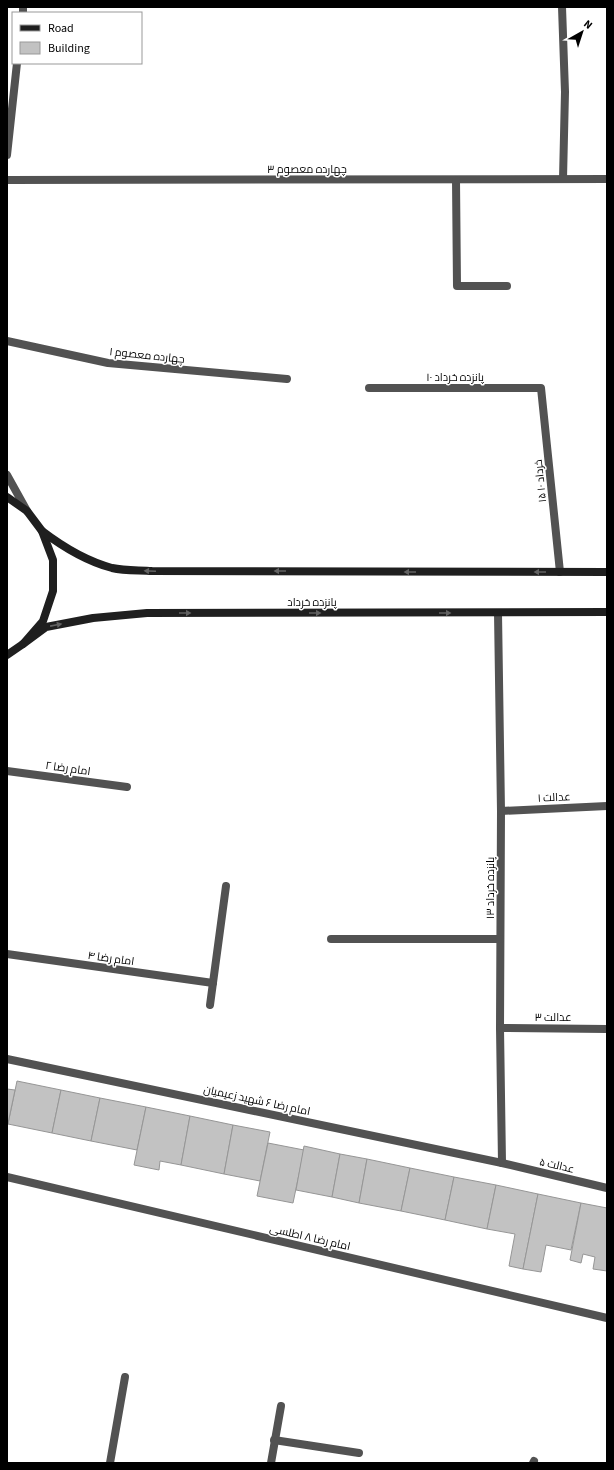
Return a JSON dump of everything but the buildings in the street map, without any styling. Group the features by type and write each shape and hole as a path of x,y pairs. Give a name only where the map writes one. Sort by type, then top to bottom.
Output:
{"main road":[{"path":"7,497 27,511 42,531 53,560 53,591 43,620 23,644"},
{"path":"42,531 57,542 88,560 114,568 160,571 607,572"},
{"name":"پانزده خرداد","path":"7,655 46,628 93,618 146,613 607,612"}],"street":[{"path":"562,7 565,92 562,179"},
{"path":"7,155 17,64"},
{"name":"چهارده معصوم ۳","path":"7,180 607,179"},
{"path":"456,180 457,286 507,286"},
{"name":"چهارده معصوم ۱","path":"7,341 108,362 287,379"},
{"name":"پانزده خرداد ۱۰","path":"369,388 541,388"},
{"name":"۱۵ خرداد ۱۰","path":"541,388 560,572"},
{"path":"7,475 27,511"},
{"name":"پانزده خرداد ۱۳","path":"498,613 501,811 500,1028 502,1163"},
{"name":"امام رضا ۲","path":"7,770 127,787"},
{"name":"عدالت ۱","path":"501,811 607,806"},
{"path":"210,1005 226,886"},
{"path":"331,939 500,939"},
{"name":"امام رضا ۴","path":"7,954 213,983"},
{"name":"عدالت ۳","path":"500,1028 607,1029"},
{"name":"امام رضا ۶ شهید زعیمیان","path":"7,1059 502,1163"},
{"name":"عدالت ۵","path":"502,1163 607,1188"},
{"name":"امام رضا ۸ اطلسی","path":"7,1177 607,1318"},
{"path":"110,1463 125,1377"},
{"path":"271,1463 281,1406"},
{"path":"274,1440 359,1453"}]}
